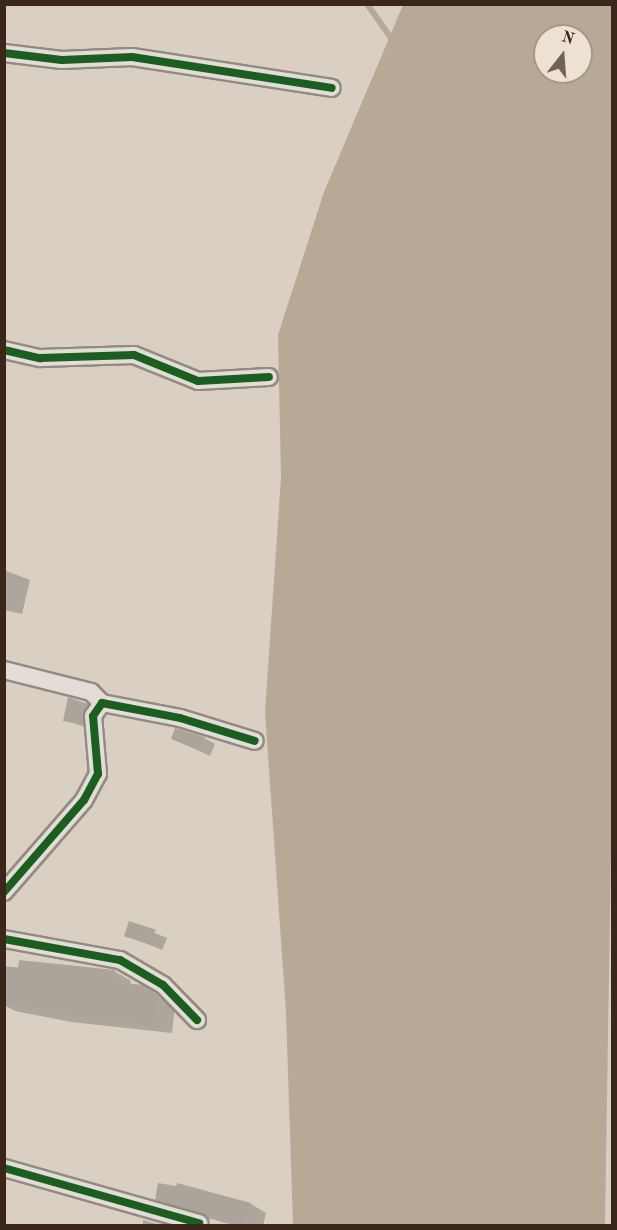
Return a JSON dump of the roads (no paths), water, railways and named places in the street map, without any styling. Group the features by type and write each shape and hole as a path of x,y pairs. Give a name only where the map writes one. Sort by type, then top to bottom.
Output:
{"street":[{"path":"4,54 62,60 132,57 332,88"},
{"path":"4,350 40,358 135,355 198,381 268,377"},
{"path":"4,670 91,692 102,703 180,718 255,741"},
{"path":"4,892 84,800 98,774 93,716 102,703"},
{"path":"4,939 120,960 163,985 196,1020"},
{"path":"4,1168 199,1223"}],"waterway":[{"path":"367,4 391,38 397,38"}]}
